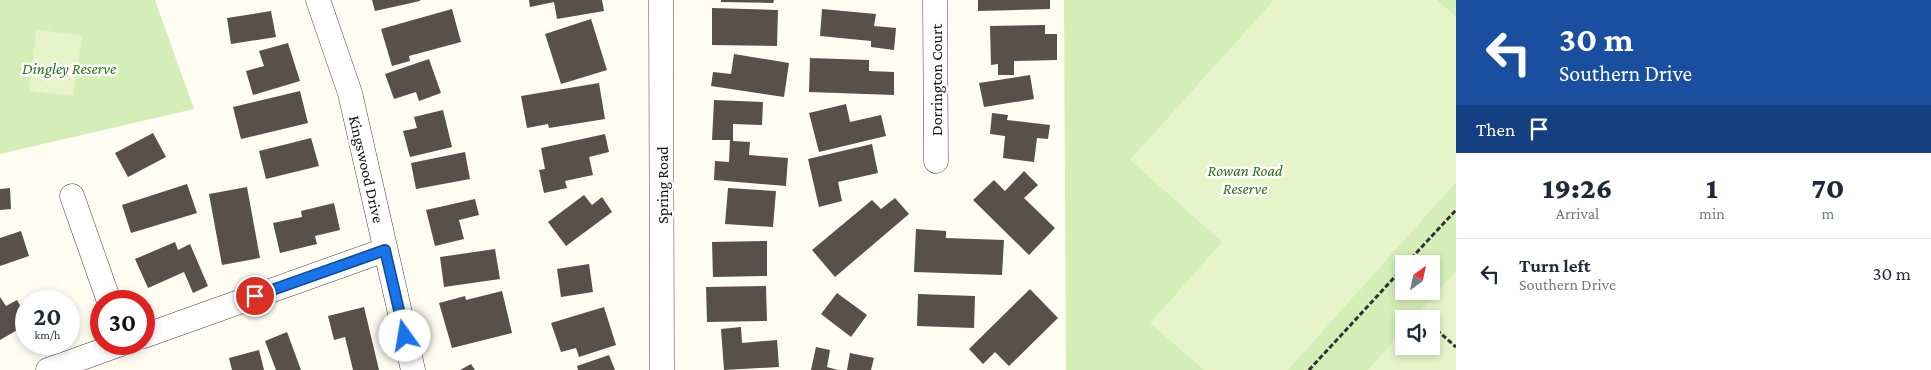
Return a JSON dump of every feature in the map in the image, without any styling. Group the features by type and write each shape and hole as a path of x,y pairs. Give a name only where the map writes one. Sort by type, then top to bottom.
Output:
{"street":[{"name":"Kingswood Drive","path":"318,0 350,94 413,370"},
{"name":"Spring Road","path":"661,0 662,370"},
{"name":"Dorrington Court","path":"935,0 936,161"},
{"path":"72,196 104,290"},
{"path":"155,332 385,250"},
{"path":"48,370 90,355"}],"path":[{"path":"1414,255 1456,210"},
{"path":"1309,370 1395,277"},
{"path":"1440,333 1456,347"}],"green space":[{"name":"Dingley Reserve","path":"0,0 155,0 194,109 0,154"},
{"name":"Rowan Road Reserve","path":"1064,0 1456,0 1456,370 1066,370"},
{"path":"1274,0 1437,0 1456,17 1456,182 1288,370 1204,370 1150,323 1222,242 1130,160"},
{"path":"36,30 82,35 73,96 29,91"},
{"path":"1456,271 1456,370 1368,370 1395,340 1395,355 1440,355 1440,310 1421,310 1430,300 1440,300 1440,289"}],"building":[{"path":"372,0 420,0 420,1 375,11"},
{"path":"529,0 602,0 604,11 557,19 554,2 530,7"},
{"path":"721,0 774,0 773,3 721,2"},
{"path":"978,0 1050,0 1050,9 978,11"},
{"path":"712,8 778,10 777,46 712,45"},
{"path":"452,9 461,42 409,56 410,61 392,66 381,29"},
{"path":"822,9 876,14 874,26 896,28 894,50 871,47 871,41 820,36"},
{"path":"271,11 276,37 231,44 227,18"},
{"path":"591,19 607,70 561,84 545,34"},
{"path":"1045,25 1045,34 1057,34 1057,60 1014,61 1014,75 998,75 998,64 991,65 990,26"},
{"path":"288,43 300,81 253,95 246,71 264,66 259,51"},
{"path":"734,54 789,63 784,97 711,86 713,72 731,74"},
{"path":"810,58 869,60 869,71 894,72 894,95 809,92"},
{"path":"429,59 441,93 419,101 416,92 394,99 385,74"},
{"path":"1030,75 1034,99 984,107 979,83"},
{"path":"599,83 605,119 549,128 548,124 527,128 521,96"},
{"path":"300,91 308,123 241,139 233,107"},
{"path":"714,100 763,102 762,125 733,124 733,141 750,142 749,155 788,158 786,186 714,180 715,161 729,162 730,140 712,140"},
{"path":"846,104 850,122 881,115 886,136 819,152 809,113"},
{"path":"443,110 452,147 410,157 403,131 417,128 414,117"},
{"path":"992,113 1008,115 1007,120 1050,125 1048,139 1037,138 1034,162 1003,158 1005,136 990,134"},
{"path":"153,133 166,157 128,177 115,153"},
{"path":"605,134 609,152 589,157 593,175 565,181 567,188 544,193 539,170 545,169 541,148"},
{"path":"311,138 319,166 266,179 259,151"},
{"path":"872,144 878,173 838,182 842,201 819,207 808,159"},
{"path":"465,152 470,179 416,189 411,163"},
{"path":"1024,171 1038,185 1024,198 1055,228 1029,255 973,200 994,180 1005,191"},
{"path":"187,184 197,213 131,233 122,205"},
{"path":"247,187 260,258 222,265 209,194"},
{"path":"10,188 11,209 0,210 0,189"},
{"path":"728,188 776,191 773,227 725,224"},
{"path":"584,195 592,205 602,197 612,212 566,246 548,222"},
{"path":"895,198 909,214 835,277 812,250 872,200 881,209"},
{"path":"475,199 479,215 459,220 464,239 435,246 426,210"},
{"path":"334,203 340,230 315,236 317,244 280,253 273,223 302,217 301,211"},
{"path":"916,229 946,231 946,238 1004,240 1002,275 914,272"},
{"path":"21,231 29,256 0,266 0,238"},
{"path":"767,241 767,276 713,277 712,242"},
{"path":"175,242 178,250 190,244 208,286 193,293 184,272 148,288 135,259"},
{"path":"495,249 500,279 444,287 440,257"},
{"path":"589,264 593,292 561,297 557,269"},
{"path":"766,286 767,321 707,322 706,287"},
{"path":"1030,289 1058,318 1009,366 995,352 983,364 969,349"},
{"path":"502,291 512,333 452,348 439,303 465,296 466,300"},
{"path":"837,293 867,315 851,337 821,314"},
{"path":"918,294 975,296 974,328 917,326"},
{"path":"0,297 6,306 15,301 15,331 0,340"},
{"path":"364,307 379,370 353,370 345,337 334,340 328,316"},
{"path":"604,307 616,345 579,357 576,348 561,352 551,323"},
{"path":"741,327 742,343 777,340 779,367 724,370 721,329"},
{"path":"287,332 301,370 276,370 265,341"},
{"path":"816,347 830,350 827,367 838,370 811,370"},
{"path":"259,350 264,370 232,370 229,358"},
{"path":"850,353 874,358 871,370 847,370"},
{"path":"609,355 615,370 578,370 577,366"},
{"path":"471,364 475,370 460,370"}],"route":[{"path":"255,296 385,250 405,336"}]}
